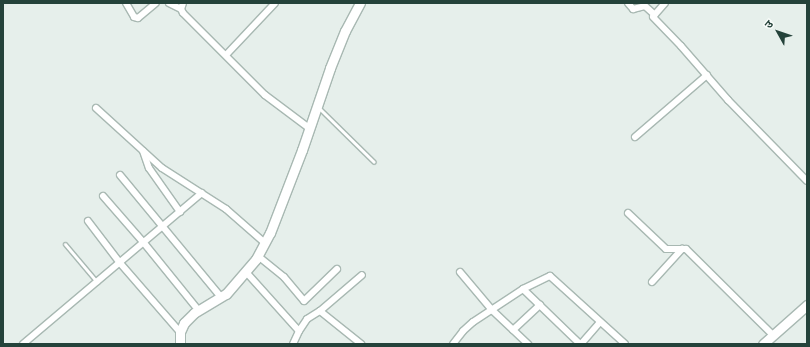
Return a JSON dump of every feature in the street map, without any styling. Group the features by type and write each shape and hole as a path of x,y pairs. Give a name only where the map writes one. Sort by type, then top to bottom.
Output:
{"street":[{"path":"126,3 134,17 138,18 156,3"},
{"path":"169,3 182,6 183,13 265,95 309,128"},
{"path":"226,55 276,3"},
{"path":"180,344 180,332 184,323 198,310 226,294 258,256 282,202 345,31 360,3"},
{"path":"628,3 634,9 645,6 655,15"},
{"path":"665,3 653,17 807,181"},
{"path":"635,137 707,75"},
{"path":"96,108 172,175 226,208 265,242"},
{"path":"143,151 149,168 180,212"},
{"path":"120,175 221,297"},
{"path":"23,344 202,193"},
{"path":"102,196 144,243 198,310"},
{"path":"628,213 666,248 686,250 773,335"},
{"path":"88,221 120,263 180,332"},
{"path":"652,282 682,249"},
{"path":"258,256 284,277 304,301 338,269"},
{"path":"246,272 299,331"},
{"path":"460,272 492,310 528,344"},
{"path":"293,344 307,319 320,311 362,276"},
{"path":"462,344 455,342 473,322 524,289 550,276 625,344"},
{"path":"524,289 580,344 600,322"},
{"path":"763,344 807,305"},
{"path":"513,330 540,306"},
{"path":"320,311 361,344"}],"lane":[{"path":"317,106 374,162"},
{"path":"65,244 97,282"}]}
